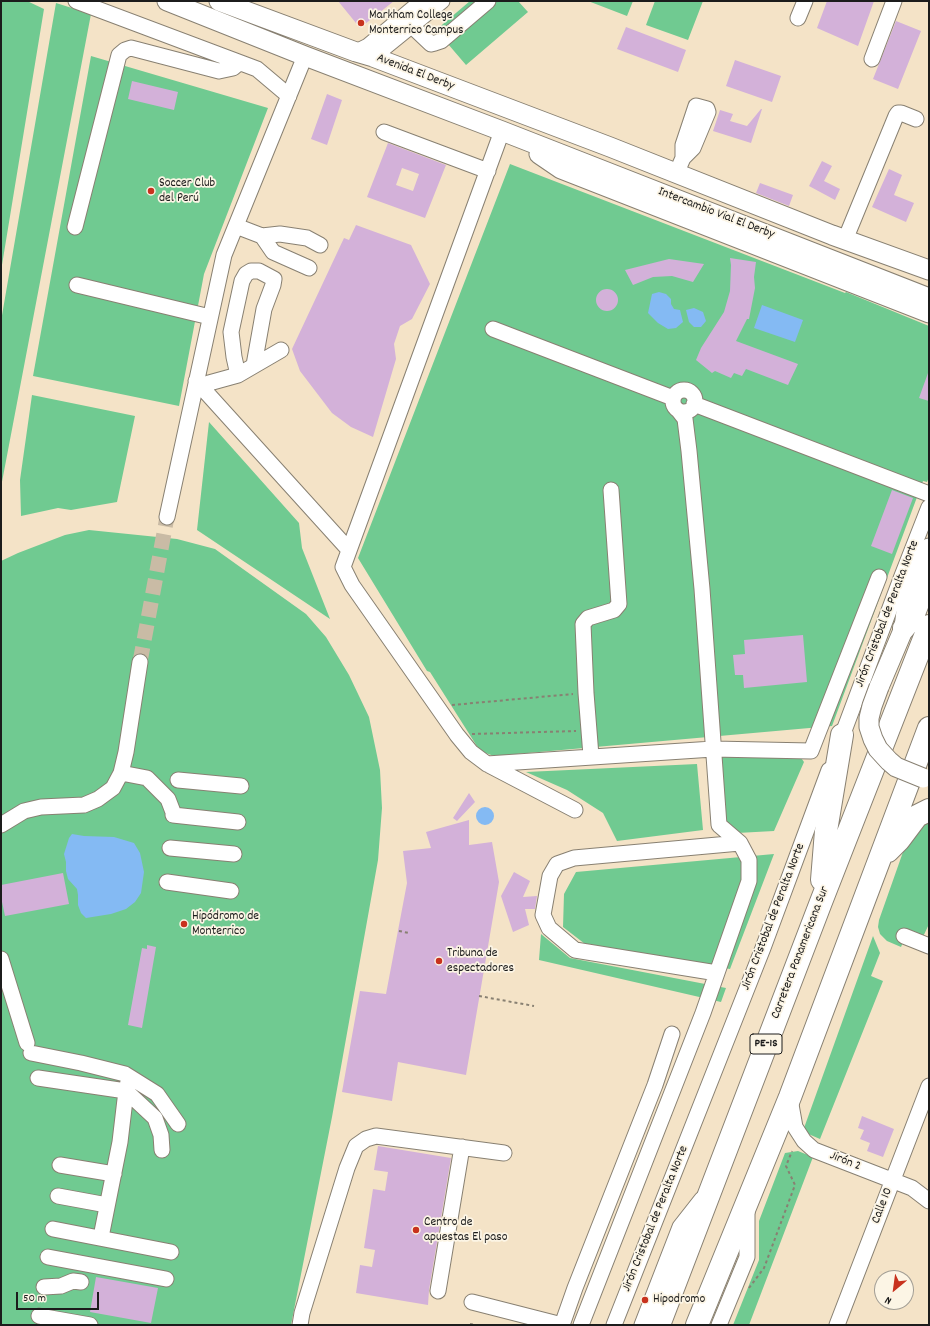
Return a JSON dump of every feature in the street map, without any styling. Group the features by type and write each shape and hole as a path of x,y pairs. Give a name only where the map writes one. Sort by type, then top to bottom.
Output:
{"highway":[{"path":"904,628 913,616 929,575"},
{"name":"Carretera Panamericana Sur","path":"659,1325 821,902 929,626"},
{"path":"697,1325 790,1097 929,728"},
{"path":"821,902 826,830 842,735"},
{"path":"901,799 927,775"},
{"path":"879,860 899,840 917,816 929,810"}],"main road":[{"name":"Avenida El Derby","path":"167,1 305,56 502,131"},
{"name":"Avenida El Derby","path":"219,1 365,54 610,147"},
{"path":"502,131 562,169 929,313"},
{"name":"Intercambio Vial El Derby","path":"502,131 929,298"},
{"path":"610,147 680,166 845,240 929,270"},
{"path":"610,147 657,176 929,280"},
{"path":"927,775 896,767 889,762 878,749 873,739 869,727 869,718 872,706 904,628 907,603 929,548"}],"street":[{"path":"76,1 257,69 289,96"},
{"path":"365,54 368,46 422,1"},
{"path":"365,54 412,26 442,1"},
{"path":"412,26 431,44 435,43 441,41 488,1"},
{"path":"798,18 806,1"},
{"path":"872,59 894,1"},
{"path":"75,227 119,55 124,50 131,48 219,71 233,68 239,63"},
{"path":"167,517 199,384 210,317 224,255 305,56"},
{"path":"845,240 896,116 898,113 901,113 916,119"},
{"path":"502,131 343,566 352,585 457,735 471,752 487,764 575,810"},
{"path":"384,132 488,172"},
{"path":"236,226 262,236 280,234 307,238 320,245"},
{"path":"262,236 272,252 309,268"},
{"path":"238,375 231,332 242,281 246,274 251,271 259,271 274,279 264,309 254,366"},
{"path":"77,285 210,317"},
{"path":"493,329 675,404 685,419 702,589 712,749 719,825 740,843 749,860 749,881 703,1013 582,1325"},
{"path":"199,384 209,383 238,375 281,350"},
{"path":"199,384 349,550"},
{"path":"675,404 677,392 686,390 693,394 695,401 694,404 929,494"},
{"path":"591,756 583,624 588,618 614,610 619,604 611,490"},
{"name":"Jirón Cristobal de Peralta Norte","path":"614,1325 763,948 929,507"},
{"path":"487,764 712,749 811,751 878,577"},
{"path":"1,825 24,811 41,807 84,805 98,799 113,788 121,773 126,752 140,662"},
{"path":"121,773 162,779 178,776 241,786"},
{"path":"147,778 168,799 173,814 238,822"},
{"path":"717,973 575,950 549,928 543,915 550,876 557,864 574,858 740,843"},
{"path":"170,848 234,854"},
{"path":"167,882 231,891"},
{"path":"904,936 929,946"},
{"path":"1,959 29,1048 125,1074 128,1084 155,1118 161,1135 162,1150"},
{"path":"472,1302 563,1325 572,1297 665,1058 672,1034"},
{"path":"38,1078 128,1084 157,1094 178,1124"},
{"path":"101,1237 120,1142 128,1084"},
{"name":"Calle 10","path":"837,1325 929,1086"},
{"name":"Jirón 2","path":"790,1097 795,1127 804,1141 814,1150 912,1188 929,1201"},
{"path":"300,1325 302,1313 340,1190 356,1146 366,1139 376,1136 504,1153"},
{"path":"438,1291 462,1147"},
{"path":"630,1150 647,1155"},
{"path":"60,1165 114,1174"},
{"path":"642,1325 680,1227 711,1187"},
{"path":"58,1196 107,1205"},
{"path":"719,1325 747,1257 747,1202"},
{"path":"53,1229 101,1237 171,1252"},
{"path":"48,1257 166,1279"},
{"path":"44,1287 60,1286 73,1281 81,1282"},
{"path":"572,1297 590,1304"},
{"path":"39,1316 90,1325"}],"path":[{"path":"437,706 586,693"},
{"path":"457,735 589,730"},
{"path":"399,931 409,933"},
{"path":"479,996 534,1006"},
{"path":"747,1293 757,1276 764,1268 795,1185 786,1166 792,1151"},
{"path":"470,1324 475,1325"}],"green space":[{"path":"1,1 27,1 44,9 1,271"},
{"path":"470,1 518,1 528,12 466,65 436,30"},
{"path":"588,1 633,1 627,16"},
{"path":"655,1 703,1 688,40 646,25"},
{"path":"56,3 91,14 1,487 1,321"},
{"name":"Soccer Club del Perú","path":"91,56 268,108 204,274 179,406 33,376"},
{"path":"510,164 845,293 846,292 929,326 929,477 927,482 923,481 832,726 494,756 480,751 430,672 427,671 358,558"},
{"path":"32,395 135,416 117,502 71,510 58,508 21,516 20,480"},
{"path":"209,422 299,523 302,548 330,619 197,530"},
{"name":"Hipódromo de Monterrico","path":"89,530 177,539 215,549 306,614 326,637 349,675 369,717 380,770 382,808 378,860 332,1117 291,1325 1,1325 1,561 65,535"},
{"path":"730,754 799,755 804,762 774,831 737,833 724,824 718,757"},
{"path":"697,764 703,830 617,841 603,813 567,790 526,772"},
{"path":"929,817 929,924 922,939 907,933 901,947 887,941 880,934 878,927 879,920 903,852 917,826"},
{"path":"774,854 730,969 585,944 563,927 564,894 576,872"},
{"path":"541,934 570,958 726,988 721,1002 539,960"},
{"path":"873,936 880,953 871,976 883,981 820,1139 806,1133 804,1128"},
{"path":"798,1151 813,1157 749,1325 733,1325 759,1260 759,1221 785,1153"}],"water":[{"path":"659,292 666,294 671,299 671,304 674,309 680,310 683,322 676,328 668,329 658,323 648,313 652,294"},
{"path":"762,305 803,320 795,342 754,328"},
{"path":"694,308 703,312 706,321 701,327 694,327 689,322 686,310"},
{"path":"485,807 491,810 494,816 491,822 485,825 479,822 476,816 479,810"},
{"path":"72,834 114,837 134,843 140,853 144,872 141,893 135,902 126,909 111,914 86,918 81,913 78,905 77,889 68,879 64,854 69,838"}],"building":[{"path":"338,1 394,1 360,28"},
{"path":"827,1 874,1 858,46 817,28"},
{"path":"896,21 921,31 898,89 873,79"},
{"path":"626,27 686,50 678,72 617,49"},
{"path":"735,60 781,76 772,102 726,86"},
{"path":"132,81 178,92 174,110 128,99"},
{"path":"327,94 342,100 327,145 311,139"},
{"path":"761,109 751,143 713,131 720,110 733,114 730,121 747,126"},
{"path":"388,143 446,165 425,218 367,197","holes":["402,168 419,174 413,191 396,185"]},
{"path":"822,161 832,166 824,181 840,189 835,200 809,186"},
{"path":"889,169 902,175 894,195 914,203 906,222 872,207"},
{"path":"760,183 793,195 789,206 756,193"},
{"path":"356,225 411,245 430,284 412,319 400,326 394,344 396,359 373,437 351,427 332,413 300,371 292,349 344,238 349,240"},
{"path":"730,258 756,262 754,277 755,288 749,319 747,319 736,341 798,364 788,385 746,369 742,376 734,373 731,378 715,371 712,373 696,360 701,348 724,312 730,291"},
{"path":"669,259 704,264 693,282 672,276 653,277 633,285 625,270"},
{"path":"607,289 615,292 618,300 615,308 607,311 599,308 596,300 599,292"},
{"path":"929,373 929,401 919,398"},
{"path":"892,490 913,498 892,554 871,546"},
{"path":"803,635 807,682 744,688 743,675 735,675 733,655 745,654 744,640"},
{"path":"469,793 475,802 457,821 453,818"},
{"name":"Tribuna de espectadores","path":"469,820 469,845 492,842 499,882 466,1075 398,1062 392,1101 342,1092 360,991 386,994 407,883 403,851 431,848 426,832"},
{"path":"514,872 530,881 523,897 537,896 535,909 525,909 529,925 513,932 501,896"},
{"path":"63,873 69,904 5,916 1,897 1,885"},
{"path":"147,945 156,947 142,1028 128,1025 142,948 147,949"},
{"path":"862,1116 894,1129 883,1157 867,1151 870,1143 860,1139 864,1130 858,1128"},
{"path":"378,1146 451,1158 429,1290 428,1305 356,1293 360,1265 372,1267 375,1250 364,1248 373,1189 385,1191 388,1172 374,1170"},
{"path":"96,1277 158,1288 151,1323 90,1312"}],"tunnel":[{"path":"140,662 167,517"}],"place":[{"name":"Markham College Monterrico Campus","path":"361,23"},
{"name":"Soccer Club del Perú","path":"151,191"},
{"name":"Hipódromo de Monterrico","path":"184,924"},
{"name":"Tribuna de espectadores","path":"439,961"},
{"name":"Centro de apuestas El paso","path":"416,1230"},
{"name":"Hipodromo","path":"645,1300"}]}
